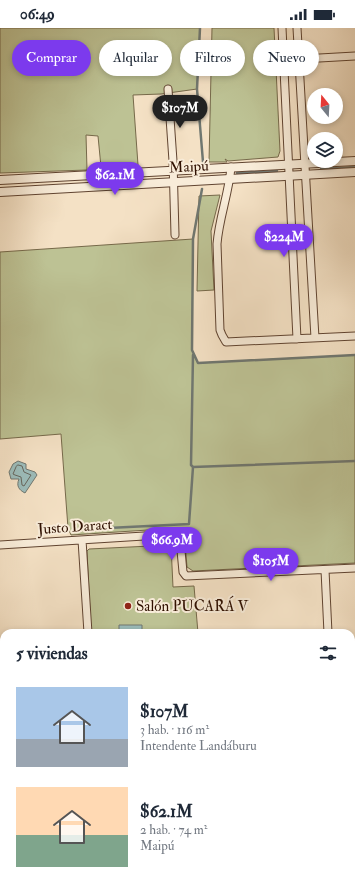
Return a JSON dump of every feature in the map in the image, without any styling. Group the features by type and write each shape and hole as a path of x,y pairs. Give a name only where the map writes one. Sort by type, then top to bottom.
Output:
{"street":[{"path":"282,28 283,40"},
{"path":"298,28 298,40"},
{"path":"319,59 355,56"},
{"path":"285,76 297,339"},
{"path":"300,76 315,338"},
{"path":"168,89 175,235"},
{"name":"Maipú","path":"0,180 355,161"},
{"path":"231,167 230,179 218,231 217,244 220,330 226,342 355,336"},
{"name":"Maipú","path":"0,192 355,172"},
{"path":"56,177 56,189"},
{"name":"Justo Daract","path":"0,546 176,534 180,540 183,572 186,576 325,570"},
{"path":"82,540 88,629"},
{"path":"328,629 325,570 355,568"}],"green space":[{"path":"0,28 200,28 199,40 180,40 180,76 198,76 197,89 161,94 133,95 138,165 101,167 98,136 86,135 87,170 0,173"},
{"path":"212,28 274,28 275,40 253,40 253,76 276,76 280,151 278,157 228,161 225,159 227,162 209,162 211,76 245,76 245,40 212,40"},
{"path":"220,195 211,231 214,290 197,291 199,196"},
{"path":"193,239 192,350 198,363 355,355 355,563 193,571 187,567 184,531 179,528 71,535 68,528 61,434 0,439 0,252"},
{"path":"171,545 173,587 194,586 198,629 91,629 87,551 89,549"}],"water":[{"path":"18,461 26,464 26,469 35,472 37,475 25,493 19,488 19,479 11,479 9,472 13,464"},
{"path":"119,625 142,625 142,629 119,629"}],"waterway":[{"path":"200,28 197,89 203,162"},
{"path":"321,169 355,167"},
{"path":"237,173 277,171"},
{"path":"202,189 193,239 192,350 198,363 355,355"},
{"path":"88,529 189,524 193,467 191,465 193,355"},
{"path":"193,467 355,461"}],"place":[{"name":"Salón PUCARÁ V","path":"128,606"}]}
